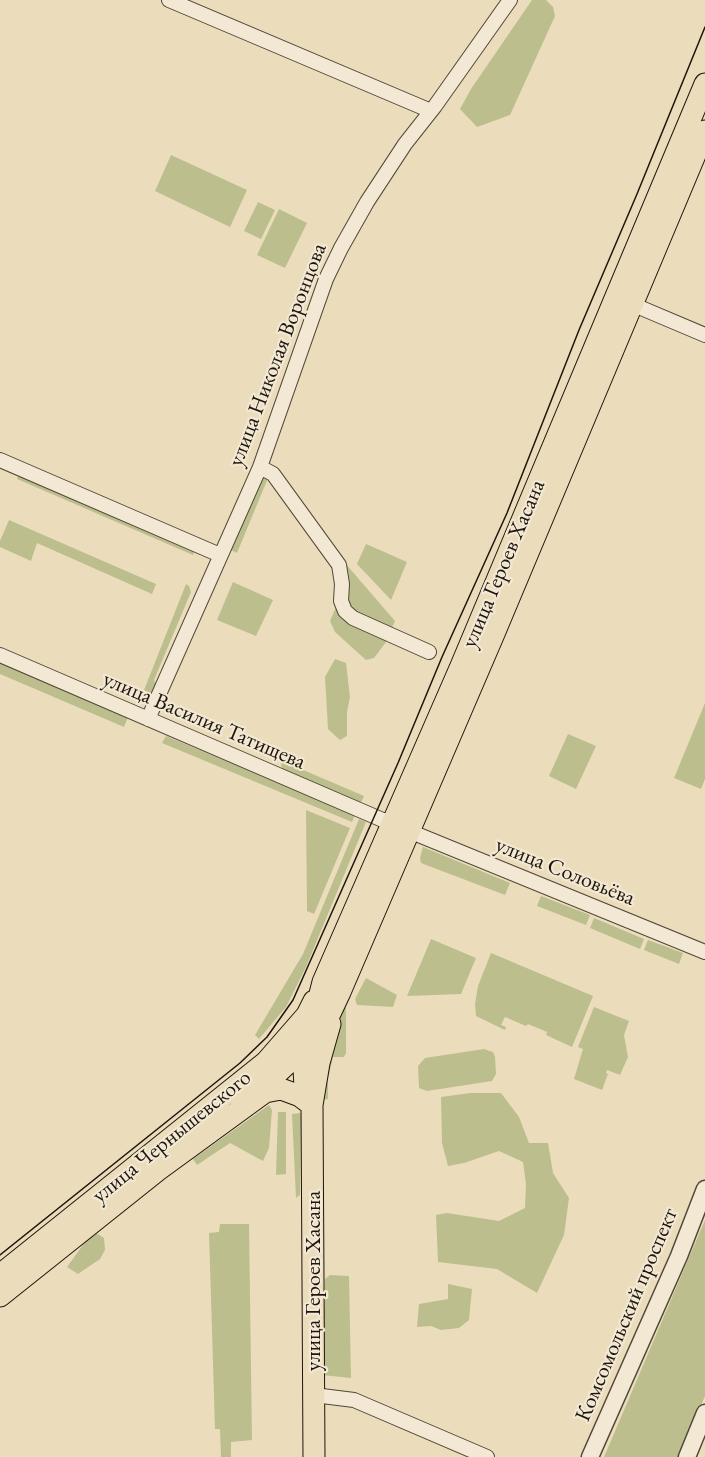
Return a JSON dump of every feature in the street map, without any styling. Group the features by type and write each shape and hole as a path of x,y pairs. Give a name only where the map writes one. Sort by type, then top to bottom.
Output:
{"main road":[{"name":"улица Героев Хасана","path":"624,301 705,84"},
{"name":"улица Героев Хасана","path":"312,1105 305,1087 304,1069 307,1045 325,1024 332,987 624,301 705,131"},
{"name":"улица Героев Хасана","path":"314,1457 312,1105 332,987"},
{"name":"улица Чернышевского","path":"0,1275 266,1062 332,987"},
{"name":"улица Чернышевского","path":"242,1107 307,1045"},
{"name":"улица Чернышевского","path":"0,1296 158,1170 242,1107 272,1089 281,1089 300,1096 312,1105"}],"street":[{"path":"169,0 431,111"},
{"name":"улица Николая Воронцова","path":"148,719 260,466 326,279 340,248 405,144 510,0"},
{"path":"624,301 705,335"},
{"path":"0,461 220,555"},
{"path":"260,466 273,474 339,565 342,584 341,601 345,611 353,618 429,652"},
{"name":"улица Василия Татищева","path":"0,656 401,827"},
{"name":"улица Соловьёва","path":"401,827 705,952"},
{"name":"Комсомольский проспект","path":"590,1457 675,1266 705,1190"},
{"path":"314,1395 354,1400 487,1457"},
{"path":"687,1457 705,1413"}],"green space":[{"path":"532,0 546,0 553,7 555,16 510,115 477,127 460,109 471,89"},
{"path":"171,155 247,190 230,227 155,191"},
{"path":"258,202 275,210 261,239 244,231"},
{"path":"279,209 307,223 285,268 257,255"},
{"path":"20,472 196,548 193,555 17,479"},
{"path":"262,478 268,478 237,553 227,548"},
{"path":"9,520 156,584 152,594 37,543 31,561 0,547 0,541"},
{"path":"366,544 407,562 391,600 357,564"},
{"path":"345,563 395,621 390,632 352,614 346,599"},
{"path":"233,582 273,600 256,636 217,620"},
{"path":"186,584 191,592 154,680 157,687 153,695 144,690"},
{"path":"336,607 389,638 374,658 366,660 335,632 330,621"},
{"path":"335,659 346,663 350,697 347,712 347,736 340,740 328,729 325,677"},
{"path":"0,662 128,717 124,727 0,674"},
{"path":"705,703 705,779 701,789 674,778"},
{"path":"568,734 596,746 576,789 549,776"},
{"path":"166,736 355,815 352,822 162,743"},
{"path":"280,760 364,796 360,805 286,773"},
{"path":"306,810 350,828 314,914 307,911"},
{"path":"359,819 366,822 306,967 286,1007 259,1039 255,1035 303,954"},
{"path":"423,847 510,883 505,895 421,863"},
{"path":"541,896 590,915 586,925 537,906"},
{"path":"594,918 644,939 640,949 590,928"},
{"path":"431,939 476,958 461,994 407,996"},
{"path":"648,940 683,953 679,964 644,950"},
{"path":"491,953 593,996 572,1047 528,1024 526,1026 505,1017 501,1025 506,1027 505,1030 476,1016 478,986"},
{"path":"366,978 397,995 393,1007 357,1005 355,999"},
{"path":"346,1002 346,1053 344,1057 333,1057 328,1079 328,1099 322,1100 331,1032"},
{"path":"594,1007 629,1021 624,1035 628,1057 620,1075 607,1070 608,1074 602,1090 574,1079 583,1049 578,1047"},
{"path":"484,1049 493,1052 495,1057 496,1074 492,1081 427,1091 419,1088 418,1066 425,1058"},
{"path":"470,1093 501,1093 519,1117 529,1143 548,1143 553,1173 569,1198 564,1235 537,1293 497,1269 438,1262 436,1215 447,1213 499,1221 525,1208 526,1184 523,1162 499,1151 448,1166 442,1143 441,1097"},
{"path":"269,1105 272,1110 269,1148 263,1161 230,1143 197,1165 193,1159"},
{"path":"278,1112 286,1112 286,1174 276,1175"},
{"path":"301,1113 300,1195 296,1198 292,1114"},
{"path":"705,1220 705,1396 679,1457 604,1457"},
{"path":"220,1224 249,1224 252,1440 231,1442 231,1457 221,1457 220,1429 215,1429 209,1233 219,1232"},
{"path":"93,1231 104,1238 105,1250 100,1259 78,1274 67,1267"},
{"path":"330,1275 349,1276 351,1378 322,1375 325,1279"},
{"path":"448,1284 472,1289 469,1320 459,1328 441,1330 431,1326 417,1327 419,1304 448,1299"}],"tram line":[{"path":"0,1255 240,1063 267,1037 293,1000 507,513 579,330 705,27"}]}
